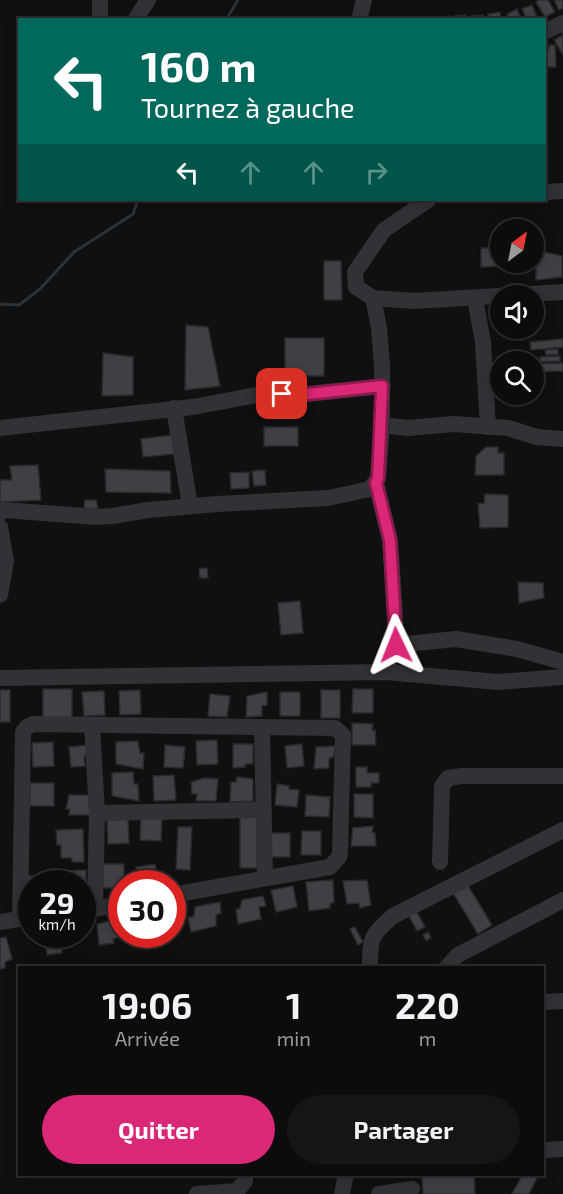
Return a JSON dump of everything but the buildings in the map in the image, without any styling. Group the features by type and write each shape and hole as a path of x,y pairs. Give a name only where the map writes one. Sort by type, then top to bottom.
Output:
{"street":[{"path":"100,0 100,18"},
{"path":"136,18 147,0"},
{"path":"360,18 364,0"},
{"path":"546,31 563,22"},
{"path":"546,192 563,191"},
{"path":"428,201 384,230 355,272 356,287 373,298 414,300 563,292"},
{"path":"373,298 379,328 382,386 382,425 376,483 390,540 396,645 386,672"},
{"path":"475,298 483,342 488,427"},
{"path":"0,428 193,407 256,395 298,395 382,386"},
{"path":"174,408 190,506"},
{"path":"382,425 408,428 454,424 520,430 537,437 563,439"},
{"path":"0,513 4,510 96,517 190,506 328,498 365,490 376,483"},
{"path":"0,527 6,561 0,595"},
{"path":"396,645 456,639 517,649 563,662"},
{"path":"0,678 386,672 498,682 563,678"},
{"path":"25,870 23,732 33,724 335,728 343,735 339,858 330,867 186,892"},
{"path":"92,725 97,813 92,870"},
{"path":"262,727 265,878"},
{"path":"440,862 442,786 448,778 563,776"},
{"path":"97,813 262,810"},
{"path":"370,966 370,942 379,928 393,916 563,830"},
{"path":"448,966 458,955 563,900"},
{"path":"0,922 18,919"},
{"path":"544,1002 563,1002"},
{"path":"544,1150 563,1149"},
{"path":"197,1194 237,1191 245,1176"},
{"path":"342,1194 345,1176"},
{"path":"379,1194 412,1186"}],"waterway":[{"path":"227,18 238,0"},
{"path":"0,304 19,305 40,289 74,252 133,214 138,201"}],"route":[{"path":"282,394 298,395 382,386 382,425 376,483 390,540 396,645"}]}
